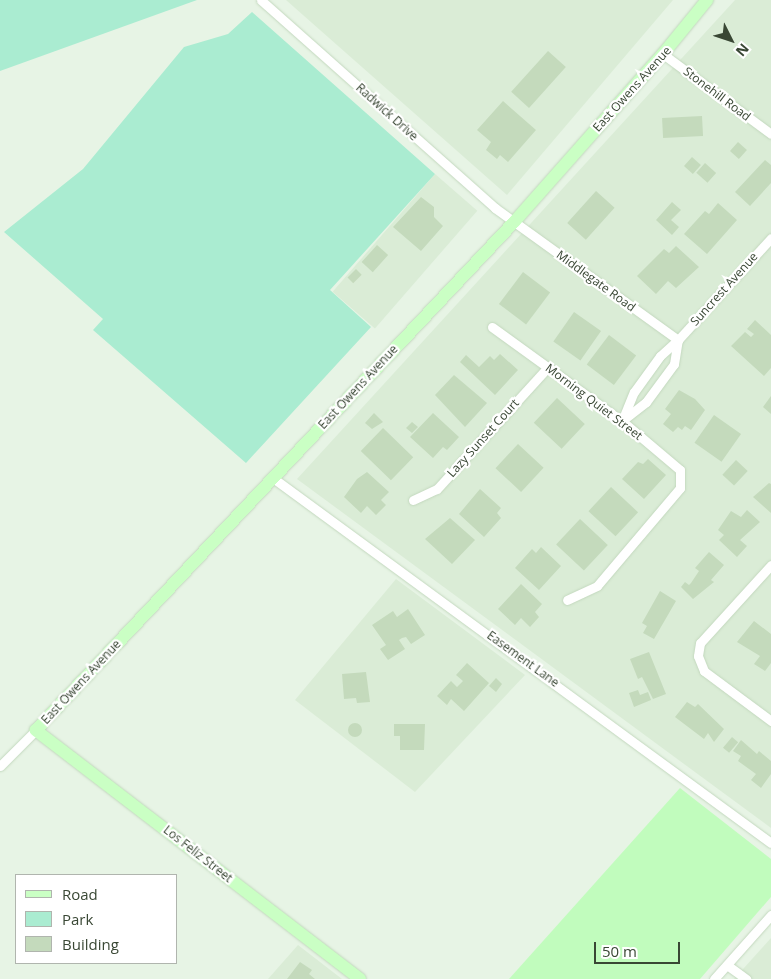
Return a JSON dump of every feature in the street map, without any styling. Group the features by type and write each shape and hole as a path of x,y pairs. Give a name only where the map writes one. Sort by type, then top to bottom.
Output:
{"street":[{"name":"Radwick Drive","path":"261,0 495,208 515,221"},
{"name":"East Owens Avenue","path":"0,766 515,221 664,54 707,0"},
{"name":"Stonehill Road","path":"664,54 771,134"},
{"name":"Middlegate Road","path":"515,221 678,340"},
{"name":"Suncrest Avenue","path":"622,421 634,392 660,356 678,340 771,238"},
{"name":"Morning Quiet Street","path":"492,327 622,421 680,470 680,488 597,586 567,600"},
{"path":"622,421 646,402 674,364 678,340"},
{"name":"Lazy Sunset Court","path":"412,500 437,489 548,367"},
{"name":"Easement Lane","path":"273,478 771,843"},
{"path":"771,564 700,643 698,656 704,671 771,721"},
{"name":"Los Feliz Street","path":"36,730 360,979"},
{"path":"714,979 771,915"},
{"path":"727,965 746,979"}],"shaded area":[{"path":"286,0 673,0 507,195"},
{"path":"735,0 771,0 771,828 297,479"},
{"path":"435,174 477,211 375,328 333,292"},
{"path":"396,579 525,675 415,792 295,700"},
{"path":"771,938 771,979 734,979"},
{"path":"298,945 342,979 268,979"}],"green space":[{"path":"0,0 197,0 0,71"},
{"path":"252,12 435,174 330,290 371,327 246,463 93,330 103,319 4,232 83,169 184,47 228,34"}],"sand":[{"path":"680,788 771,859 771,897 700,979 509,979"}],"building":[{"path":"548,51 566,67 529,108 511,92"},
{"path":"503,101 536,130 508,162 500,155 497,159 486,150 491,142 477,130"},
{"path":"702,116 703,136 663,138 662,118"},
{"path":"738,142 747,150 739,159 730,151"},
{"path":"692,157 701,165 693,174 684,166"},
{"path":"765,160 771,165 771,183 750,206 735,192"},
{"path":"705,163 716,173 707,183 696,173"},
{"path":"596,191 615,208 586,240 567,223"},
{"path":"421,197 434,207 434,217 443,226 421,251 393,227"},
{"path":"672,202 681,210 671,220 679,227 672,235 656,220"},
{"path":"718,203 737,220 707,254 684,234 705,211 709,214"},
{"path":"377,245 388,255 373,272 362,262"},
{"path":"676,246 699,267 676,288 668,281 656,294 637,276 664,249 669,253"},
{"path":"356,269 362,275 353,283 348,277"},
{"path":"523,272 550,292 526,324 499,304"},
{"path":"574,312 601,331 580,360 553,341"},
{"path":"755,320 771,335 771,368 764,376 731,346 745,332 751,337 754,334 747,329"},
{"path":"609,335 636,355 614,385 587,365"},
{"path":"500,354 518,370 495,395 460,362 466,355 479,367 490,356 494,360"},
{"path":"454,375 487,403 465,427 435,395"},
{"path":"679,390 695,399 705,410 691,430 685,426 682,430 678,427 673,432 663,424 671,414 665,409"},
{"path":"771,396 771,414 763,407"},
{"path":"557,398 585,424 562,449 534,423"},
{"path":"374,413 383,422 372,429 365,423"},
{"path":"433,413 459,437 447,450 443,447 433,458 410,437"},
{"path":"714,415 741,434 722,462 694,443"},
{"path":"412,422 418,427 412,433 406,428"},
{"path":"383,428 413,457 391,480 361,451"},
{"path":"518,444 544,468 521,492 495,468"},
{"path":"648,459 666,475 644,499 622,479 638,462 643,464"},
{"path":"736,460 748,471 734,486 722,475"},
{"path":"367,472 389,492 381,500 386,505 376,515 367,506 361,513 344,497 357,479"},
{"path":"769,483 771,484 771,513 753,497"},
{"path":"611,487 638,512 616,536 588,511"},
{"path":"480,489 501,508 497,513 501,518 484,537 459,514"},
{"path":"747,510 760,522 740,540 747,546 737,557 719,540 724,535 718,530 731,511 741,517"},
{"path":"450,518 475,540 452,564 425,539"},
{"path":"580,519 608,545 584,571 556,545"},
{"path":"541,547 561,566 539,590 515,568 532,549 536,553"},
{"path":"709,552 724,565 711,580 714,582 693,599 681,587 685,582 689,585 691,583 699,571 695,568"},
{"path":"521,584 542,604 535,612 539,617 530,627 521,618 515,625 498,609"},
{"path":"660,591 676,601 654,639 643,633 647,626 642,623"},
{"path":"408,609 425,635 411,644 406,637 399,640 405,649 388,660 380,649 386,645 372,625 393,611 397,617"},
{"path":"754,621 771,634 771,663 765,671 754,664 760,656 737,642"},
{"path":"649,652 666,694 653,699 642,677 638,679 630,659"},
{"path":"467,663 489,683 464,711 451,699 447,705 437,696 451,681 457,687 463,681 456,675"},
{"path":"366,672 370,702 357,703 356,698 344,699 342,674"},
{"path":"496,678 502,684 496,692 489,686"},
{"path":"638,690 640,695 648,692 651,700 634,707 629,693"},
{"path":"687,702 695,707 698,704 724,729 714,742 708,733 704,739 675,717"},
{"path":"352,723 358,723 362,730 358,737 352,737 348,733 348,727"},
{"path":"394,724 425,724 424,750 400,750 400,736 394,736"},
{"path":"732,737 738,742 729,753 723,748"},
{"path":"741,740 757,754 759,751 771,761 771,774 761,788 751,780 756,774 738,761 741,756 733,751"},
{"path":"300,962 312,970 309,974 315,979 287,979"}]}
